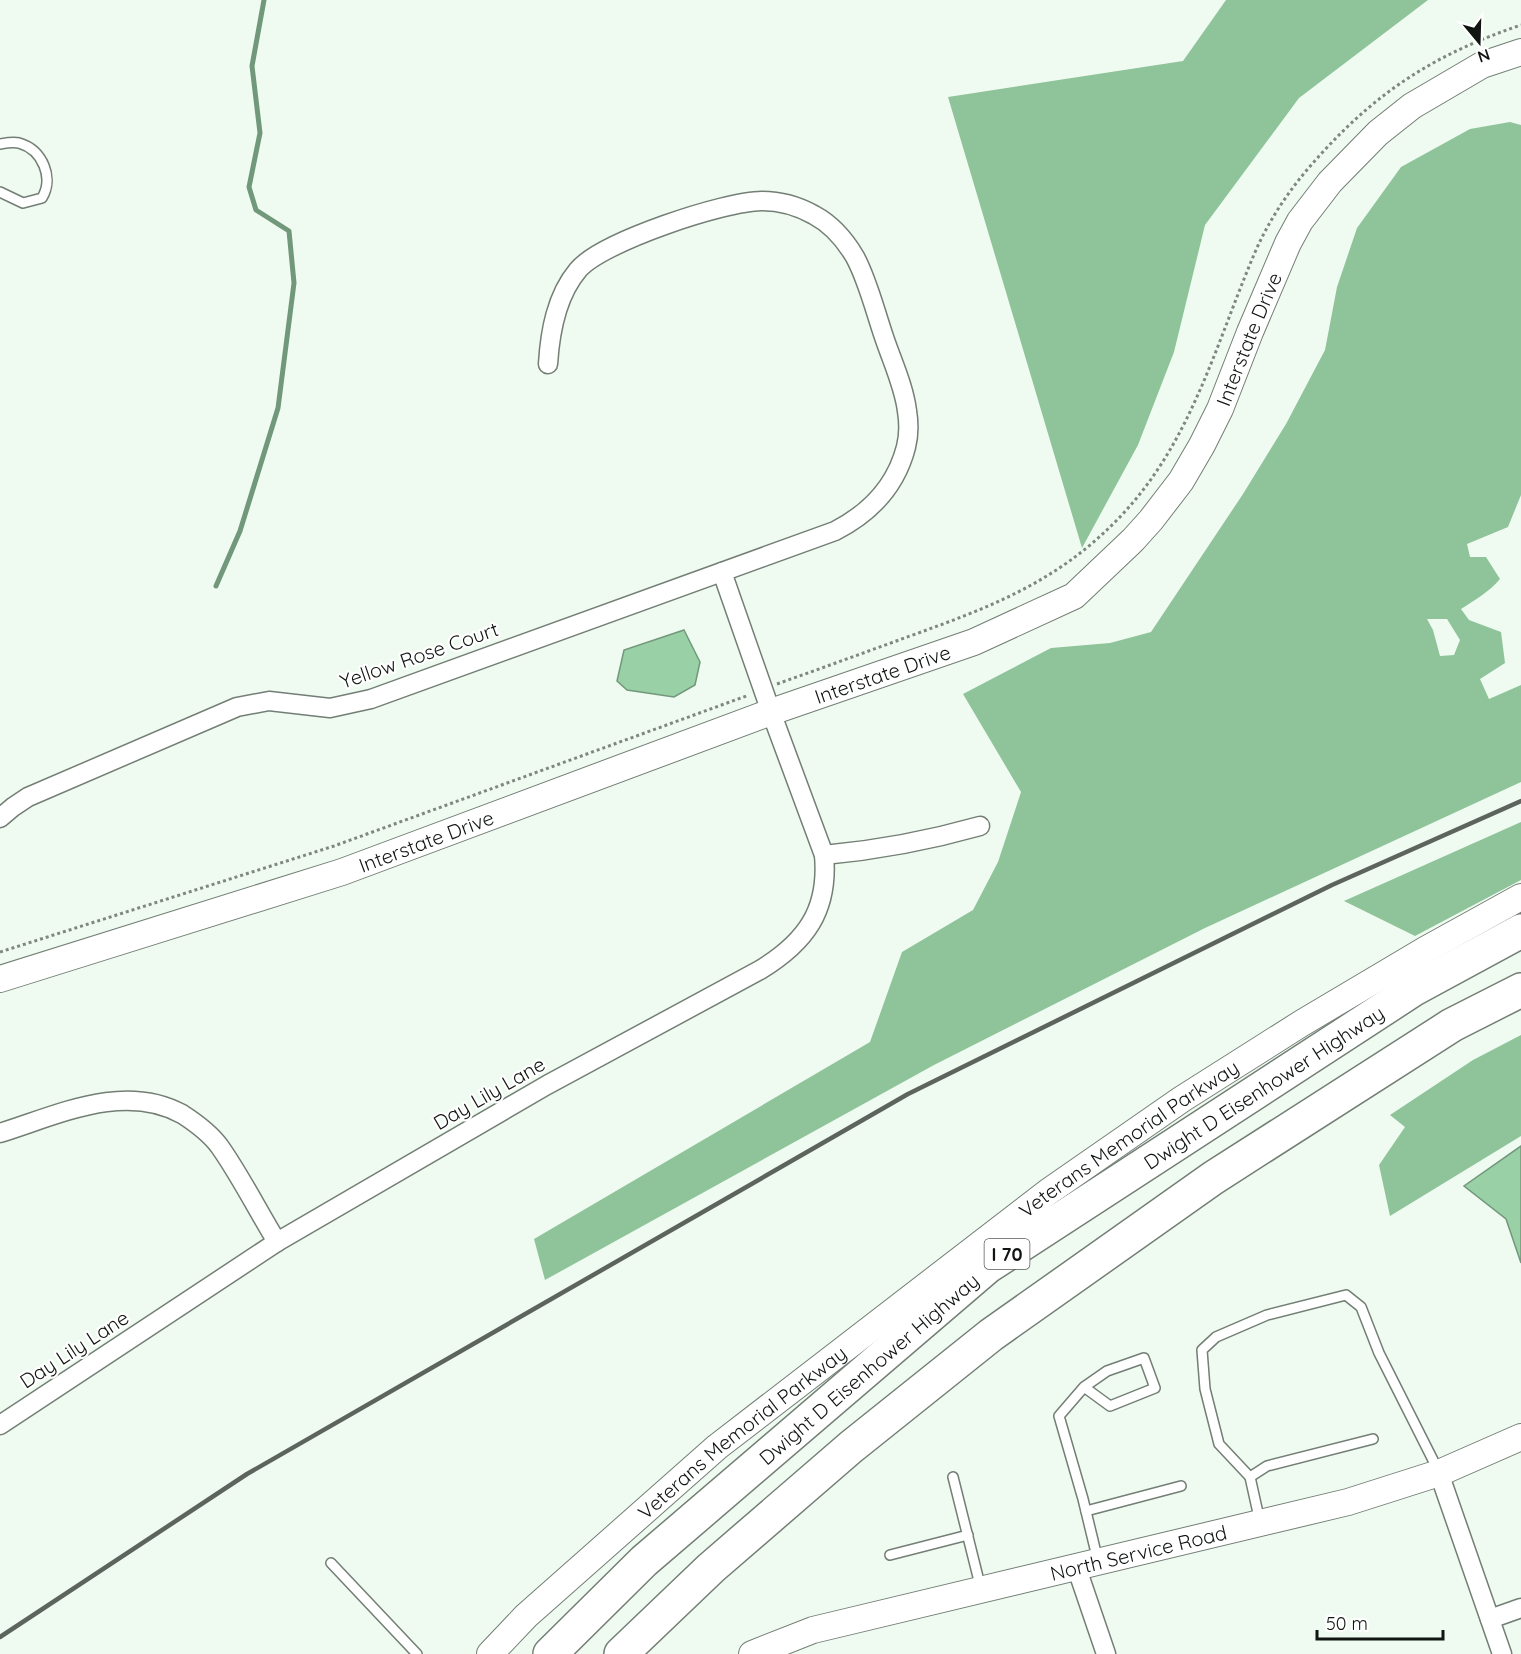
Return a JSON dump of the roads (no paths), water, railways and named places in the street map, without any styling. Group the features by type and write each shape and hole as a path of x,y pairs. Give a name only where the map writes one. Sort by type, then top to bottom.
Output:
{"highway":[{"name":"Dwight D Eisenhower Highway","path":"550,1654 644,1561 987,1267 1414,988 1521,931"},
{"path":"621,1654 711,1569 851,1447 991,1335 1213,1178 1452,1025 1521,990"}],"street":[{"name":"Interstate Drive","path":"0,979 342,872 767,701 974,642 1074,596 1139,533 1181,480 1220,409 1288,243 1300,221 1330,182 1378,133 1412,106 1482,65 1521,52"},
{"name":"Yellow Rose Court","path":"0,818 28,797 237,707 269,701 330,708 348,705 835,531 855,521 883,494 901,462 906,446 908,427 902,390 865,279 845,242 833,229 797,207 763,201 727,205 613,246 593,257 569,282 556,312 548,364"},
{"name":"Day Lily Lane","path":"0,1425 277,1242 537,1091 782,956 801,939 815,918 822,895 825,876 824,855 722,572"},
{"path":"824,855 889,848 980,826"},
{"name":"Veterans Memorial Parkway","path":"490,1654 526,1616 717,1447 1048,1192 1182,1099 1302,1023 1425,950 1521,897"},
{"path":"0,1133 109,1101 130,1100 153,1103 172,1109 204,1130 219,1146 277,1242"},
{"name":"North Service Road","path":"752,1654 813,1630 1348,1502 1439,1473 1521,1437"},
{"path":"1439,1473 1502,1654"},
{"path":"1087,1563 1106,1654"},
{"path":"1490,1619 1521,1608"}],"lane":[{"path":"0,144 19,143 31,149 42,161 48,175 47,189 42,198 23,203 0,192"},
{"path":"1260,1523 1250,1477 1219,1444 1205,1389 1202,1350 1216,1337 1267,1315 1346,1295 1362,1307 1379,1353 1439,1473"},
{"path":"1084,1387 1110,1406 1155,1388 1144,1358 1107,1371 1084,1387 1059,1416 1086,1511 1087,1563"},
{"path":"1250,1477 1267,1466 1372,1439"},
{"path":"953,1477 981,1589"},
{"path":"1086,1511 1181,1486"},
{"path":"890,1555 968,1535"},
{"path":"331,1563 417,1654"}],"waterway":[{"path":"216,586 240,531 278,408 294,283 289,231 256,210 249,187 260,133 252,66 264,0"}],"railway":[{"path":"0,1637 247,1474 908,1094 1332,885 1521,801"}]}
